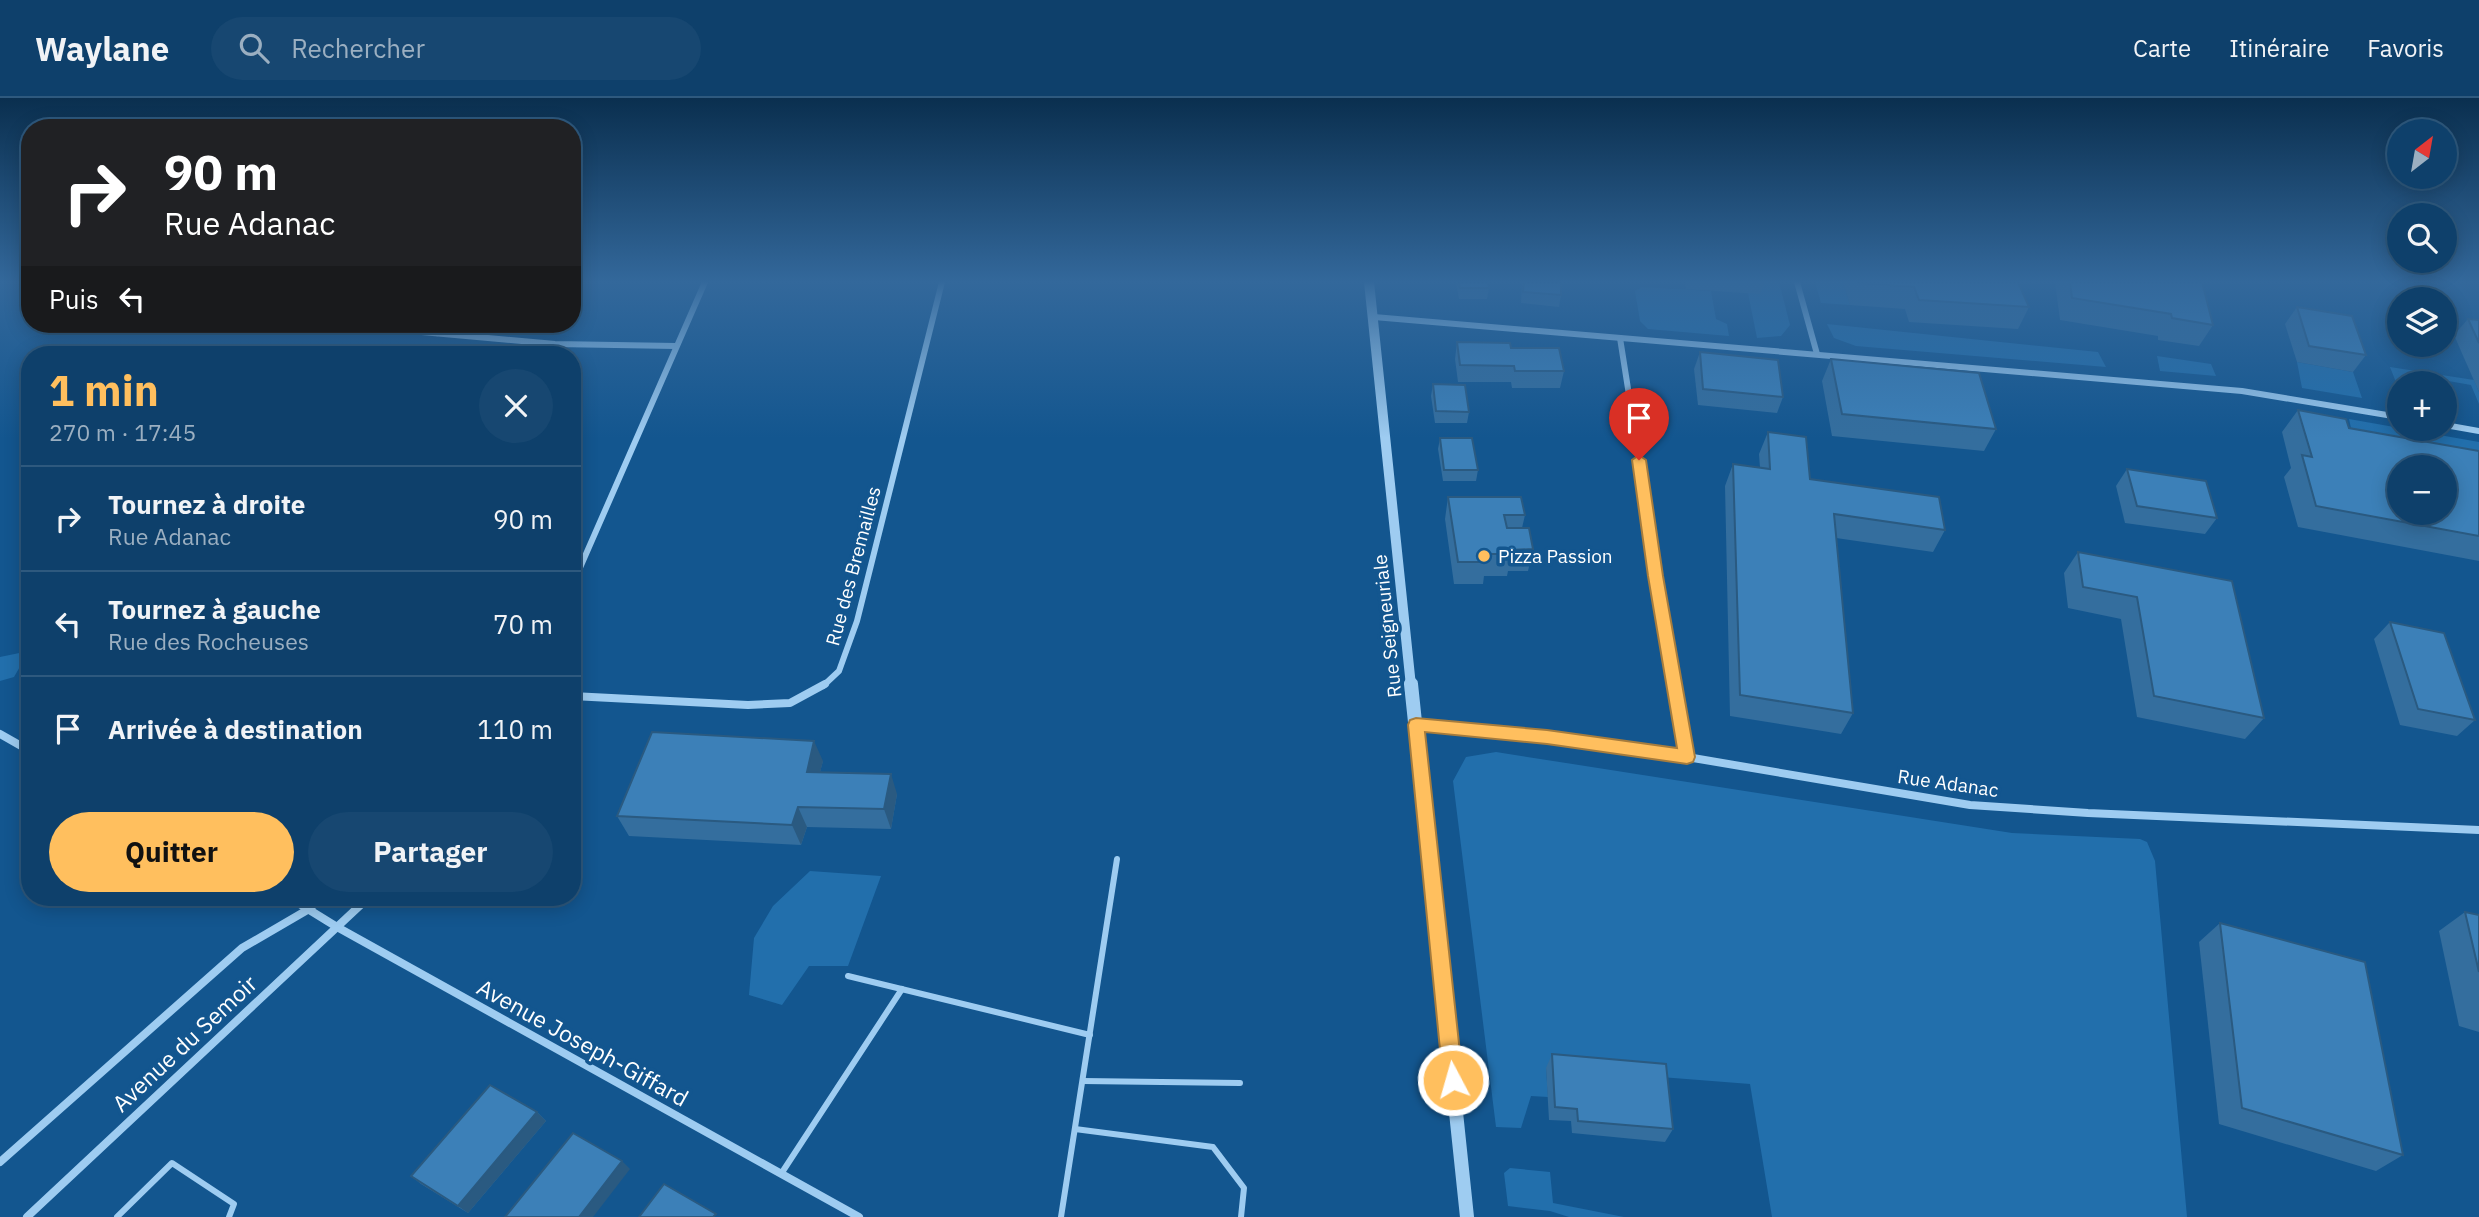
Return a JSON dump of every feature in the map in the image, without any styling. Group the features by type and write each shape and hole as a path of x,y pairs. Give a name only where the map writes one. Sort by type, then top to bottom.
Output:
{"street":[{"path":"450,334 555,344 676,346"},
{"path":"581,567 618,487 681,334"},
{"name":"Rue des Bremailles","path":"581,696 748,705 790,703 821,688 839,671 857,621 929,334"},
{"name":"Rue Seigneuriale","path":"1376,334 1467,1217"},
{"path":"1576,334 2242,391 2387,415"},
{"path":"1812,334 1817,354"},
{"path":"1620,338 1655,576 1687,757"},
{"path":"2457,427 2479,430"},
{"name":"Rue Adanac","path":"1416,725 1547,737 1687,757 1970,805 2102,814 2479,830"},
{"path":"0,734 21,746"},
{"name":"Avenue Joseph-Giffard","path":"304,906 337,927 859,1217"},
{"name":"Avenue du Semoir","path":"0,1162 242,948 312,906"},
{"name":"Avenue du Semoir","path":"27,1217 359,906"}],"lane":[{"path":"1061,1217 1117,859"},
{"path":"848,976 1090,1035"},
{"path":"781,1174 902,989"},
{"path":"1083,1081 1240,1083"},
{"path":"1075,1129 1213,1147 1244,1188 1241,1217"},
{"path":"117,1217 172,1163 234,1204 229,1217"}],"shaded area":[{"path":"1756,334 1782,334 1781,336 1757,338"},
{"path":"1832,334 1926,334 2098,352 2106,367 1856,346 1834,338"},
{"path":"2157,356 2211,364 2216,376 2160,371"},
{"path":"2297,362 2353,372 2362,398 2302,388"},
{"path":"2390,367 2416,371 2392,371"},
{"path":"2457,377 2474,380 2479,392 2479,404 2471,385 2457,383"},
{"path":"2349,419 2387,426 2387,436 2356,431 2351,428"},
{"path":"2457,438 2479,442 2479,451 2418,441 2457,441"},
{"path":"21,653 21,665 14,677 0,681 0,657"},
{"path":"1496,752 2012,833 2140,839 2147,842 2155,861 2187,1217 1772,1217 1750,1084 1546,1068 1548,1097 1531,1096 1521,1128 1496,1127 1453,781 1466,757"},
{"path":"810,871 881,876 848,966 809,966 782,1005 749,995 754,938 773,906"},
{"path":"1510,1168 1550,1172 1553,1203 1624,1217 1569,1217 1550,1211 1508,1206 1504,1173"}],"building":[{"path":"2305,334 2359,334 2366,355 2309,346"},
{"path":"1457,342 1510,343 1511,348 1559,348 1564,371 1515,371 1514,366 1460,365"},
{"path":"1700,352 1778,360 1783,397 1703,389"},
{"path":"1831,359 1979,373 1996,429 1842,414"},
{"path":"1433,384 1465,385 1469,412 1436,411"},
{"path":"2298,410 2346,419 2349,428 2387,435 2387,441 2422,441 2479,451 2479,536 2419,525 2457,525 2457,455 2387,455 2387,519 2316,506 2302,455 2312,457"},
{"path":"1768,432 1806,437 1810,479 1939,497 1945,530 1834,514 1853,713 1740,695 1733,464 1770,469"},
{"path":"1440,438 1472,438 1478,470 1444,470"},
{"path":"2127,469 2206,481 2217,518 2137,506"},
{"path":"1448,497 1521,497 1525,515 1504,515 1507,528 1529,528 1533,549 1511,550 1512,554 1486,554 1487,562 1458,562"},
{"path":"2078,552 2232,581 2264,718 2154,696 2137,597 2083,587"},
{"path":"2390,622 2444,633 2475,720 2418,709"},
{"path":"652,732 814,741 807,772 891,774 884,809 798,807 792,825 617,816"},
{"path":"2465,912 2479,915 2479,972"},
{"path":"2220,923 2365,962 2403,1155 2242,1108"},
{"path":"1552,1054 1666,1064 1673,1129 1578,1121 1577,1109 1555,1107"},
{"path":"490,1085 537,1112 458,1206 411,1176"},
{"path":"573,1133 622,1161 579,1217 505,1217"},
{"path":"664,1184 716,1214 713,1217 639,1217"}],"place":[{"name":"Pizza Passion","path":"1484,556"}],"route":[{"path":"1453,1080 1416,725 1547,737 1687,757 1655,576 1639,460"}]}
